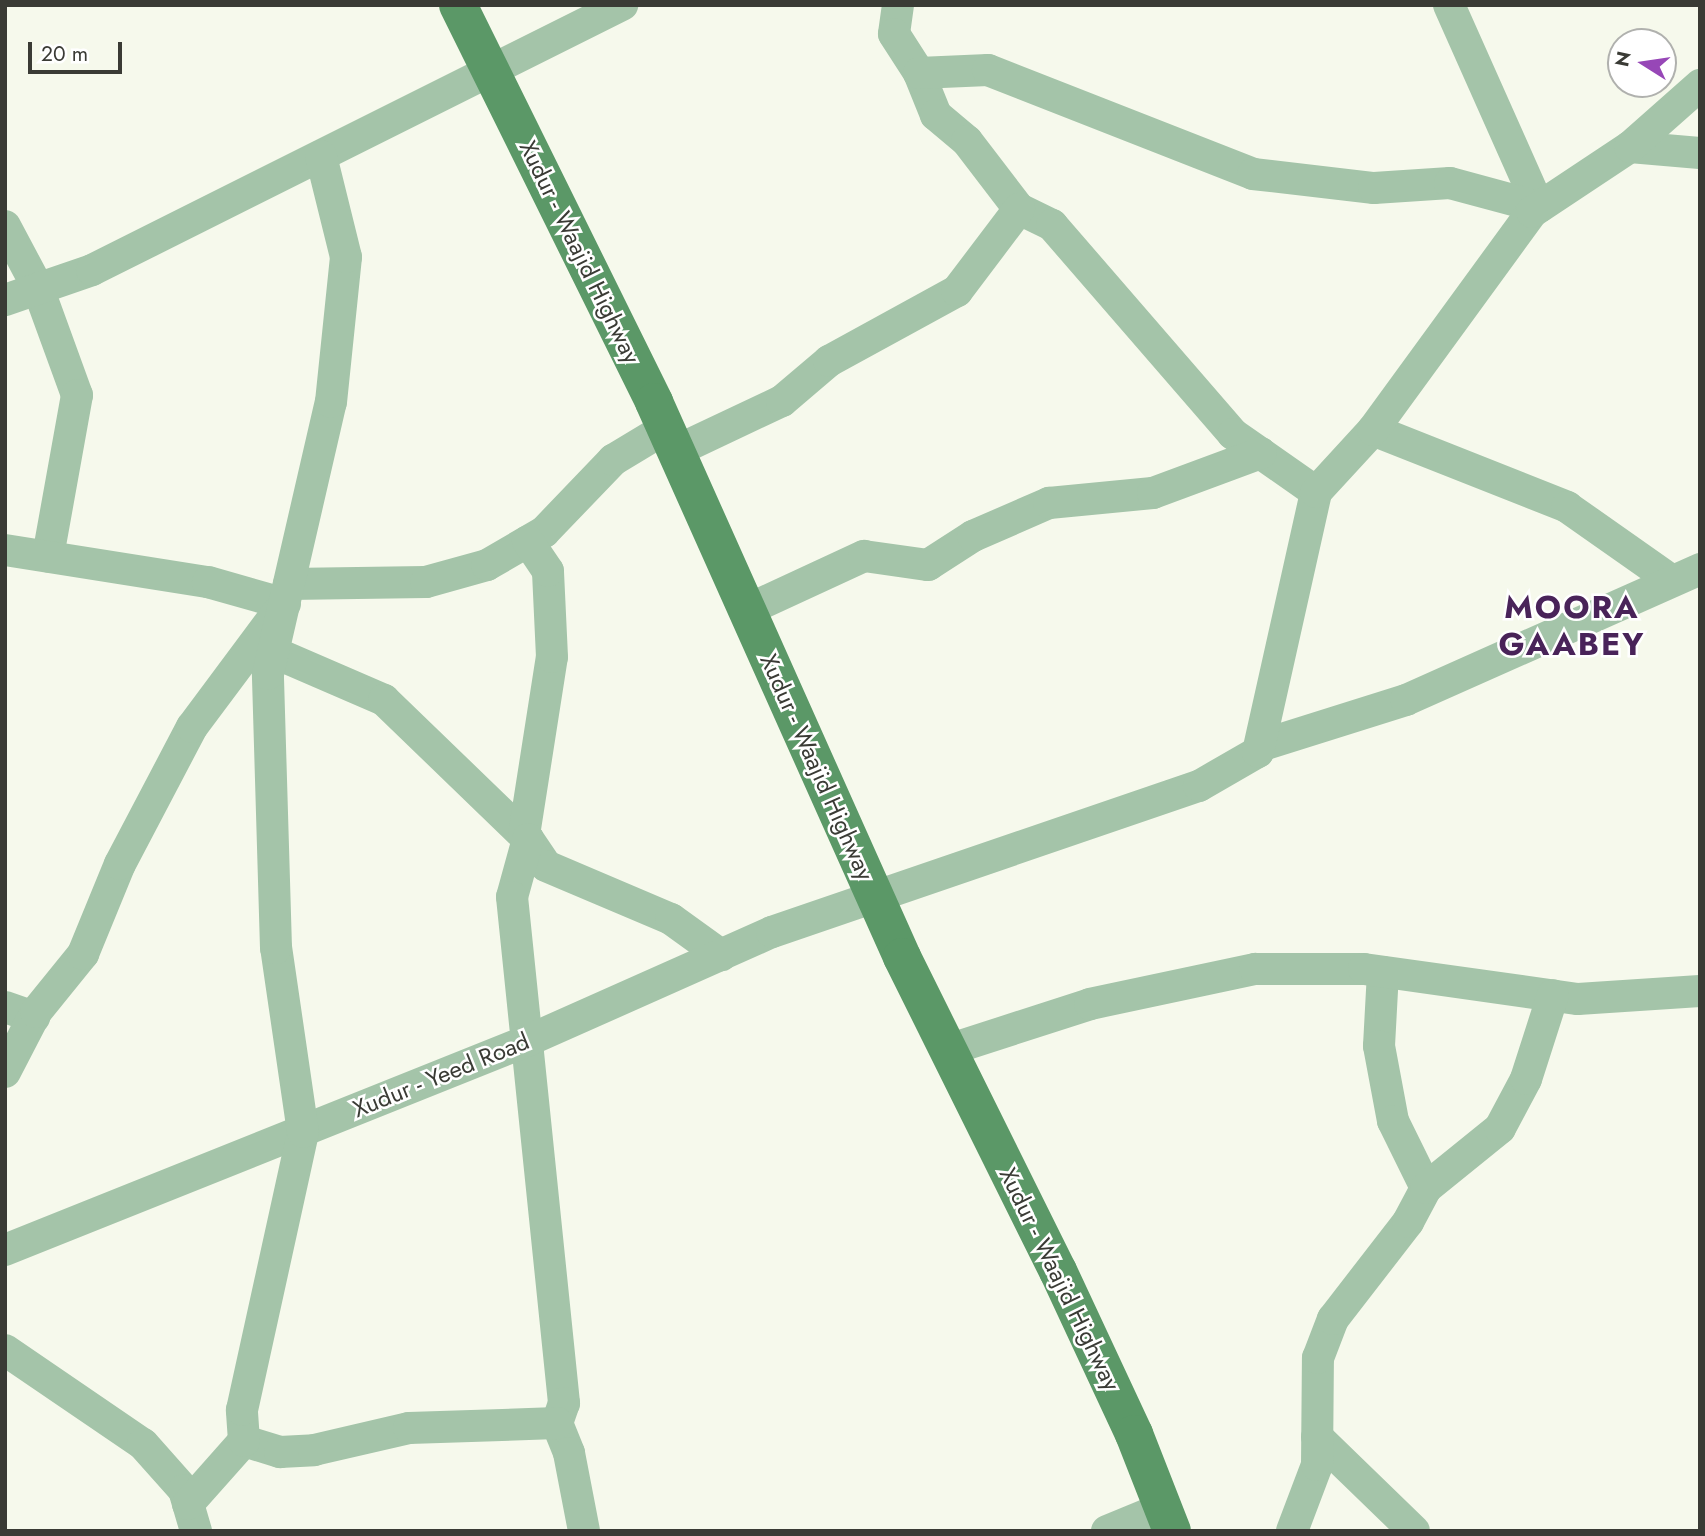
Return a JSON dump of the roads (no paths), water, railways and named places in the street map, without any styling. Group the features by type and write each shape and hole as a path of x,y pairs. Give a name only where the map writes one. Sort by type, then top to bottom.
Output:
{"main road":[{"name":"Xudur - Waajid Highway","path":"458,5 671,439 877,900 1058,1271 1168,1519"}],"street":[{"path":"5,300 92,270 489,69 622,5"},
{"path":"898,5 894,34 919,73 936,115 967,141 1019,209 1052,225 1233,434 1316,492"},
{"path":"1449,5 1539,207"},
{"path":"919,73 988,69 1253,174 1374,188 1450,183 1539,207"},
{"path":"1260,746 1316,492 1373,430 1539,207 1630,147 1700,85"},
{"path":"1630,147 1700,153"},
{"path":"192,1517 244,1441 242,1410 303,1132 276,948 268,674 331,402 346,257 321,156"},
{"path":"5,550 287,594 426,582 487,565 544,532 613,460 782,401 829,361 957,291 1019,209"},
{"path":"5,226 38,288 77,395 48,556"},
{"path":"1373,430 1567,507 1671,580"},
{"path":"747,610 863,556 928,565 974,536 1049,503 1153,493 1261,453"},
{"path":"528,541 548,571 552,657 526,837 512,897 564,1403 557,1423 569,1452 583,1531"},
{"name":"Xudur - Yeed Road","path":"5,1250 527,1041 772,932 877,900 1199,786 1258,752 1260,746 1406,700 1700,569"},
{"path":"5,1072 20,1012 83,954 120,864 192,727 287,594"},
{"path":"273,652 384,700 526,837 545,866 671,919 722,955"},
{"path":"948,1050 1090,1004 1255,969 1383,972 1578,999 1700,991"},
{"path":"1383,972 1379,1046 1393,1121 1426,1188"},
{"path":"1292,1531 1317,1465 1318,1358 1333,1319 1408,1222 1426,1188 1500,1128 1526,1079 1553,996"},
{"path":"5,1350 143,1444 184,1490 192,1517"},
{"path":"244,1441 280,1452 314,1450 409,1428 557,1423"},
{"path":"1317,1437 1414,1531"},
{"path":"1107,1531 1168,1519"}],"district":[{"name":"MOORA GAABEY","path":"1572,626"}]}
